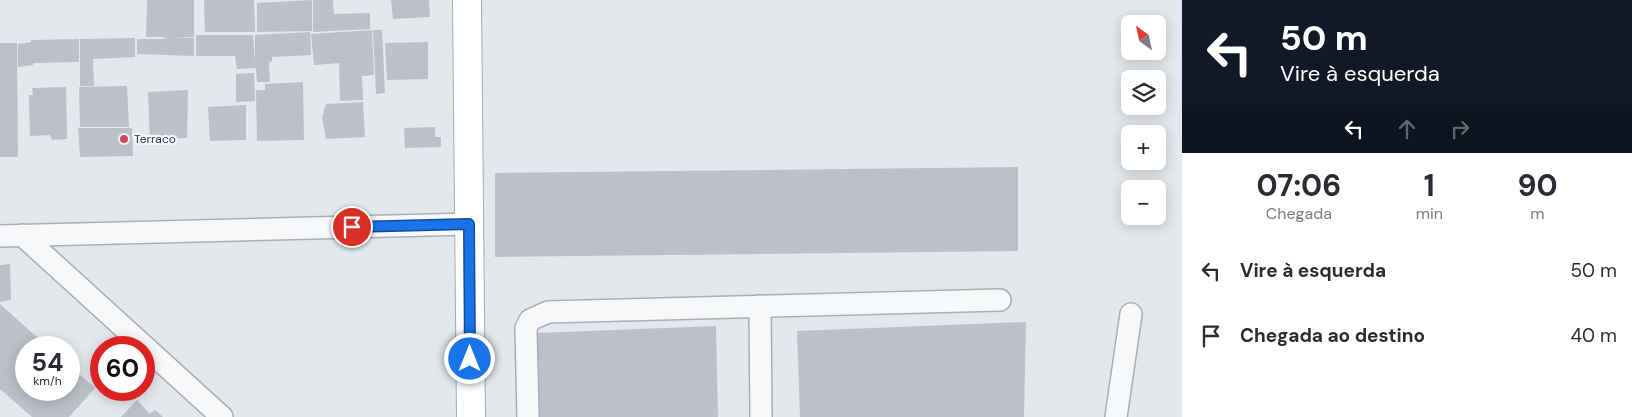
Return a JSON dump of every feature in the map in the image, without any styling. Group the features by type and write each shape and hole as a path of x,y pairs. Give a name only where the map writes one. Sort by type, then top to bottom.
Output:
{"main road":[{"path":"467,0 471,417"}],"street":[{"path":"0,236 469,224"},
{"path":"22,235 214,415"},
{"path":"528,417 526,328 530,320 548,312 1000,300"},
{"path":"760,306 761,417"},
{"path":"1116,417 1131,314"}],"building":[{"path":"147,0 194,0 194,37 173,38 194,38 194,56 137,54 137,39 164,39 165,37 146,37"},
{"path":"204,0 254,0 255,32 205,32"},
{"path":"312,0 312,31 257,32 257,3"},
{"path":"313,0 333,0 334,14 370,13 370,29 313,32"},
{"path":"391,0 429,0 430,17 393,19"},
{"path":"372,30 374,75 362,76 363,100 340,101 339,63 314,65 311,34"},
{"path":"373,30 382,30 385,93 376,94"},
{"path":"310,32 311,55 272,57 272,62 269,61 270,82 257,82 256,68 237,69 235,56 196,56 196,35 253,35 255,64 255,35"},
{"path":"135,38 135,57 93,59 94,86 80,86 80,39"},
{"path":"79,39 79,62 33,63 33,65 18,67 18,44 31,42 31,40"},
{"path":"428,42 428,79 387,80 385,43"},
{"path":"0,43 17,43 18,157 0,157"},
{"path":"254,73 255,101 236,102 236,74"},
{"path":"303,82 304,140 257,141 256,90 265,90 265,84"},
{"path":"127,86 129,127 80,127 79,87"},
{"path":"66,87 67,139 52,140 50,135 30,136 29,95 33,95 32,88"},
{"path":"188,90 187,138 150,139 148,92"},
{"path":"363,102 365,137 326,139 322,117 326,104"},
{"path":"246,105 246,140 210,141 208,107"},
{"path":"435,127 435,137 441,137 441,147 405,148 404,128"},
{"path":"78,128 132,128 133,156 80,157"},
{"path":"1018,167 1018,251 495,257 495,173"},
{"path":"10,264 11,300 0,302 0,265"},
{"path":"0,304 36,336 15,336 15,401 80,401 80,375 90,384 90,394 69,417 32,417 0,389"},
{"path":"1026,322 1024,417 800,417 797,331"},
{"path":"716,326 718,417 538,417 537,333"},
{"path":"138,401 150,414 155,410 163,417 121,417"}],"place":[{"name":"Terraco","path":"124,139"}],"route":[{"path":"352,227 469,224 470,359"}]}
